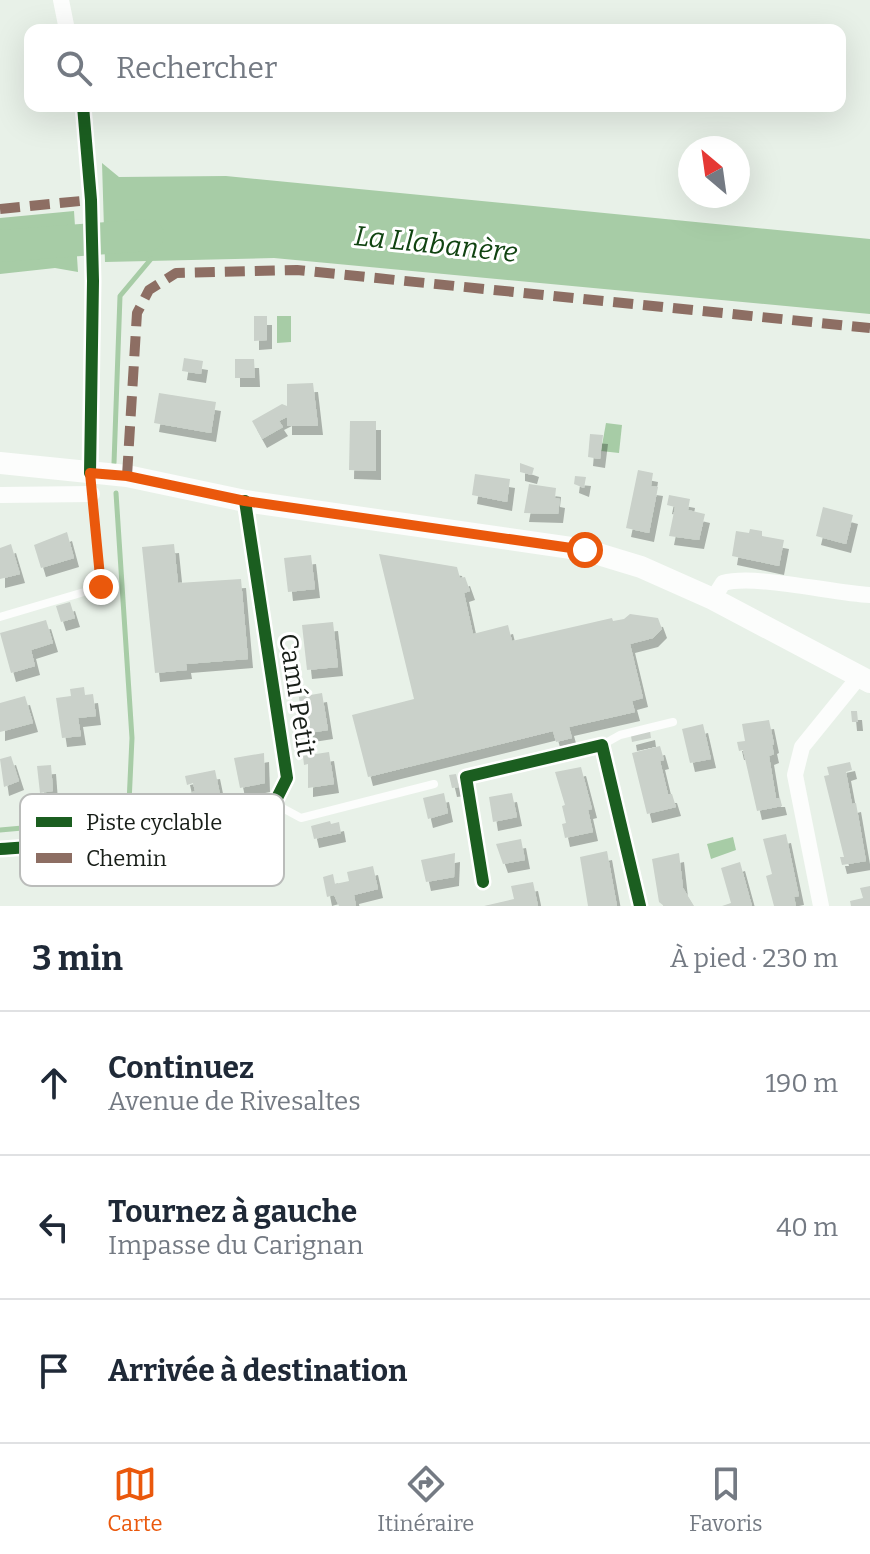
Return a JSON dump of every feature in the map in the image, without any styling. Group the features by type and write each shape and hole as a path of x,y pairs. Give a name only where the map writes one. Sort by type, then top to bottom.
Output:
{"main road":[{"path":"0,463 91,483 127,476 245,501 585,550 641,567 713,599 864,680"}],"street":[{"path":"61,0 66,24"},
{"path":"0,495 91,483 93,281 91,200 84,112"},
{"name":"Camí Petit","path":"245,501 287,778 279,794"},
{"path":"713,599 723,583 740,578 827,593 870,595"},
{"path":"821,906 795,775 802,747 864,680"},
{"path":"483,882 466,777 602,745 640,906"},
{"path":"0,849 20,848"}],"lane":[{"path":"0,617 101,587 91,483"},
{"path":"602,745 620,735 673,722"},
{"path":"284,809 301,818 434,784"}],"water":[{"path":"102,163 119,177 226,176 870,239 870,314 274,258 105,262"},
{"path":"74,211 78,272 55,268 0,274 0,218"},
{"path":"277,316 291,316 291,342 277,343"},
{"path":"606,423 622,425 619,453 601,451"},
{"path":"733,837 736,850 711,859 707,844"}],"building":[{"path":"254,316 267,316 267,340 254,341"},
{"path":"184,358 203,361 201,374 182,371"},
{"path":"235,359 254,359 255,378 235,378"},
{"path":"313,383 318,426 287,426 287,417 279,421 283,427 262,439 252,421 282,404 287,406 287,384"},
{"path":"159,393 216,402 211,433 154,423"},
{"path":"350,421 376,421 376,471 349,470"},
{"path":"590,434 603,435 600,459 588,457"},
{"path":"520,463 534,468 532,475 520,472"},
{"path":"638,470 653,473 651,486 658,487 649,533 626,528"},
{"path":"475,474 510,479 507,502 472,495"},
{"path":"575,476 586,477 584,488 574,484"},
{"path":"529,484 556,488 555,498 560,499 558,514 524,513"},
{"path":"669,495 690,499 688,510 705,514 699,540 669,536 675,507 667,505"},
{"path":"823,507 853,515 846,544 816,536"},
{"path":"750,529 762,531 762,536 784,540 779,566 732,556 736,531 749,533"},
{"path":"67,532 74,558 41,568 34,545"},
{"path":"11,544 20,574 0,579 0,548"},
{"path":"174,544 178,583 241,579 248,659 186,664 187,670 155,673 142,547"},
{"path":"379,554 457,567 460,578 465,577 470,591 464,593 473,634 508,625 512,641 612,618 613,621 624,619 630,614 658,618 662,629 653,638 630,644 643,698 632,701 635,712 569,727 572,738 556,742 553,731 368,777 352,715 414,699"},
{"path":"311,555 315,589 288,592 284,558"},
{"path":"70,602 75,618 61,622 56,606"},
{"path":"46,620 53,643 31,650 35,666 11,673 0,633"},
{"path":"333,622 338,667 307,670 302,625"},
{"path":"294,671 295,684 285,685 286,672"},
{"path":"84,687 85,695 93,694 96,716 78,718 81,736 62,738 56,698 71,696 70,689"},
{"path":"322,693 328,730 309,733 304,706 300,706 299,697"},
{"path":"25,696 33,723 0,732 0,703"},
{"path":"851,711 857,711 858,722 852,722"},
{"path":"769,720 774,754 769,756 776,798 780,798 782,806 757,811 743,750 739,751 737,742 745,741 742,724"},
{"path":"703,724 711,759 690,763 682,729"},
{"path":"650,731 651,738 632,742 631,736"},
{"path":"660,746 664,760 660,761 668,794 672,794 676,807 647,814 632,753"},
{"path":"329,752 334,784 308,788 308,764 304,765 303,756"},
{"path":"264,753 265,783 240,788 234,758"},
{"path":"11,756 19,781 4,787 0,759"},
{"path":"850,762 852,770 846,772 852,804 856,803 866,861 842,865 840,857 844,857 824,776 829,775 827,767"},
{"path":"51,765 53,791 40,793 37,766"},
{"path":"581,767 592,809 588,810 593,832 565,838 562,806 565,805 555,772"},
{"path":"215,770 220,794 190,794 195,791 193,783 187,785 185,776"},
{"path":"456,774 459,787 452,788 449,775"},
{"path":"444,793 448,813 428,819 423,798"},
{"path":"512,793 517,817 493,822 489,797"},
{"path":"330,821 331,824 339,822 341,833 314,839 311,826"},
{"path":"786,834 799,896 794,897 796,906 774,906 766,876 772,874 763,839"},
{"path":"521,839 525,860 503,864 496,844"},
{"path":"607,851 617,906 588,906 580,857"},
{"path":"455,853 454,877 426,882 421,860"},
{"path":"679,853 683,888 694,906 664,906 659,902 652,859"},
{"path":"740,862 752,906 722,906 731,903 721,868"},
{"path":"373,866 378,889 354,895 356,906 339,906 334,895 327,897 323,877 333,874 335,884 349,881 347,872"},
{"path":"533,882 538,906 484,906 514,899 511,886"},
{"path":"870,886 870,906 851,906 850,901 863,898 860,888"}],"waterway":[{"name":"La Llabanère","path":"0,246 148,235"},
{"path":"114,463 120,296 151,259"},
{"path":"116,493 132,738 129,794"},
{"path":"0,830 20,828"}],"marked path":[{"path":"0,209 91,200"},
{"path":"127,476 137,313 149,290 176,273 297,270 870,328"}],"cycle path":[{"path":"84,112 91,200 93,281 90,473"},
{"path":"245,501 287,778 279,794"},
{"path":"483,882 466,777 602,745 640,906"},
{"path":"0,849 20,848"}],"route":[{"path":"101,587 90,473 127,476 245,501 585,550"}]}
